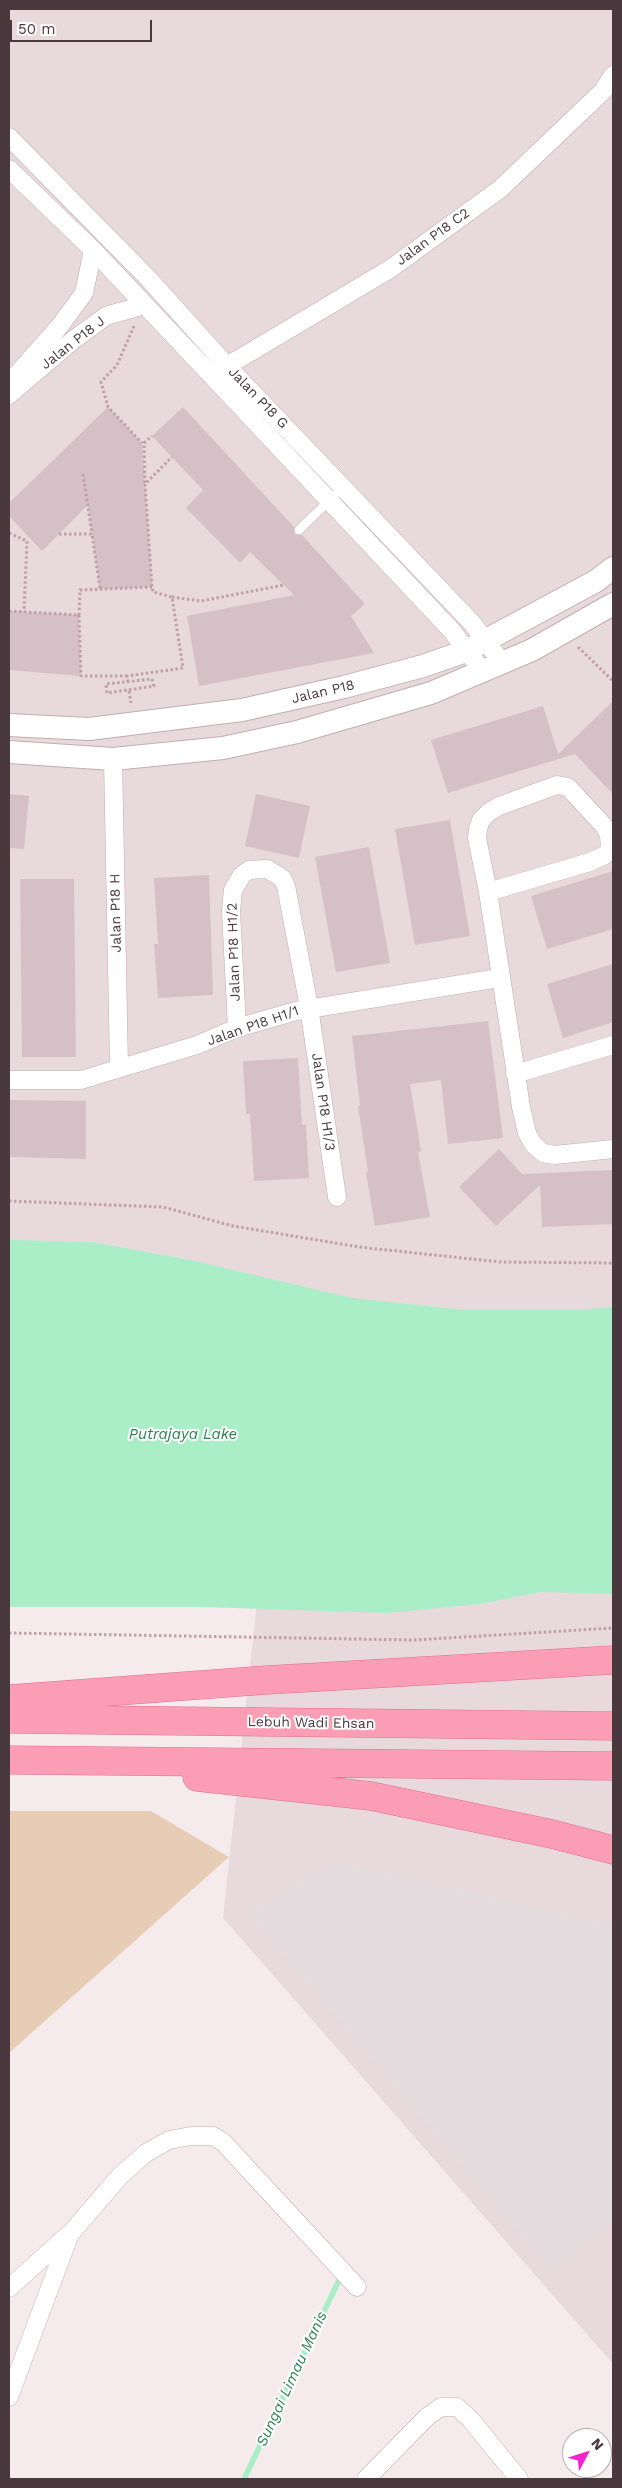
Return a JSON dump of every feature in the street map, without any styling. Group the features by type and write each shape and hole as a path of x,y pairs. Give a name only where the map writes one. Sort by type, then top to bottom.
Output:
{"main road":[{"path":"9,1699 267,1680 613,1660"},
{"name":"Lebuh Wadi Ehsan","path":"9,1719 613,1726"},
{"path":"9,1760 613,1766"},
{"path":"42,1760 371,1796 552,1834 613,1850"}],"street":[{"name":"Jalan P18 C2","path":"227,366 390,269 500,189 603,91 613,75"},
{"name":"Jalan P18 G","path":"9,137 148,278 227,366 486,641 493,668"},
{"name":"Jalan P18 G","path":"9,169 93,250 327,501 452,631 466,651 493,668"},
{"name":"Jalan P18 J","path":"9,384 60,327 84,293 93,250"},
{"name":"Jalan P18 J","path":"9,395 72,341 106,316 144,305"},
{"name":"Jalan P18","path":"9,726 89,729 242,710 344,687 423,666 466,651 596,581 613,568"},
{"path":"9,752 114,758 223,748 296,732 431,693 493,668 561,634 613,604"},
{"name":"Jalan P18 H","path":"114,758 119,1068"},
{"path":"488,892 590,862 605,855 610,850 609,834 604,826 563,784 499,806 481,820 477,838 488,892 499,978 515,1074 527,1133 533,1144 543,1153 555,1155 613,1149"},
{"name":"Jalan P18 H1/2","path":"236,1028 232,897 236,882 250,870 267,869 282,878 286,886 310,1007"},
{"name":"Jalan P18 H1/1","path":"9,1080 82,1080 197,1045 236,1028 310,1007 499,978"},
{"name":"Jalan P18 H1/3","path":"310,1007 338,1197"},
{"path":"515,1074 613,1045"},
{"path":"9,2288 70,2234 120,2176 146,2153 169,2140 192,2136 213,2136 232,2150 357,2287"},
{"path":"9,2397 70,2234"},
{"path":"366,2479 427,2416 441,2407 457,2407 472,2420 520,2479"}],"lane":[{"path":"300,530 342,486"}],"path":[{"path":"142,443 108,407 101,382 117,365 144,305"},
{"path":"152,436 144,443 153,592 201,601 284,585"},
{"path":"145,484 172,457"},
{"path":"83,474 100,590"},
{"path":"9,533 27,540 24,612"},
{"path":"59,534 92,534"},
{"path":"152,586 80,590 80,676 127,676 183,668 172,597"},
{"path":"9,610 79,615"},
{"path":"561,634 586,654 613,681"},
{"path":"127,676 128,682"},
{"path":"152,679 154,686 107,693 106,684 128,682 152,679"},
{"path":"9,1201 164,1207 242,1228 358,1247 500,1262 613,1263"},
{"path":"9,1633 414,1640 613,1628"}],"shaded area":[{"path":"9,9 613,9 613,1407 9,1327"},
{"path":"261,1564 613,1567 613,2364 223,1918"},
{"path":"9,1811 151,1811 229,1857 9,2053"},
{"path":"334,1861 613,1925 613,2220 552,2272 248,1913"}],"water":[{"name":"Putrajaya Lake","path":"9,1240 92,1242 191,1260 352,1298 464,1310 581,1310 613,1307 613,1594 541,1592 480,1604 387,1613 202,1607 9,1607"}],"building":[{"path":"108,407 142,443 152,587 100,589 88,505 42,551 9,516 9,503"},
{"path":"183,407 294,527 294,534 302,535 365,604 351,616 374,653 199,686 187,616 294,595 250,552 240,563 186,508 203,490 152,436"},
{"path":"9,611 79,615 81,676 9,670"},
{"path":"613,701 613,794 575,754 448,793 431,740 543,706 558,754"},
{"path":"9,794 29,796 24,849 9,848"},
{"path":"256,794 310,806 299,858 245,846"},
{"path":"450,820 470,936 415,945 395,829"},
{"path":"369,847 390,963 336,972 315,857"},
{"path":"613,871 613,929 547,949 531,896"},
{"path":"209,875 213,995 158,998 154,944 158,944 154,878"},
{"path":"20,879 74,879 76,1057 22,1057"},
{"path":"613,964 613,1022 563,1038 547,984"},
{"path":"488,1021 503,1138 448,1144 441,1080 410,1084 421,1151 418,1152 430,1217 375,1226 366,1173 368,1172 358,1106 360,1106 352,1036"},
{"path":"298,1058 302,1125 306,1125 309,1178 254,1181 250,1114 246,1114 243,1061"},
{"path":"9,1100 86,1101 86,1159 9,1157"},
{"path":"499,1149 522,1174 613,1170 613,1224 542,1227 540,1185 496,1226 459,1187"}],"waterway":[{"name":"Sungai Limau Manis","path":"244,2479 340,2278"}]}
